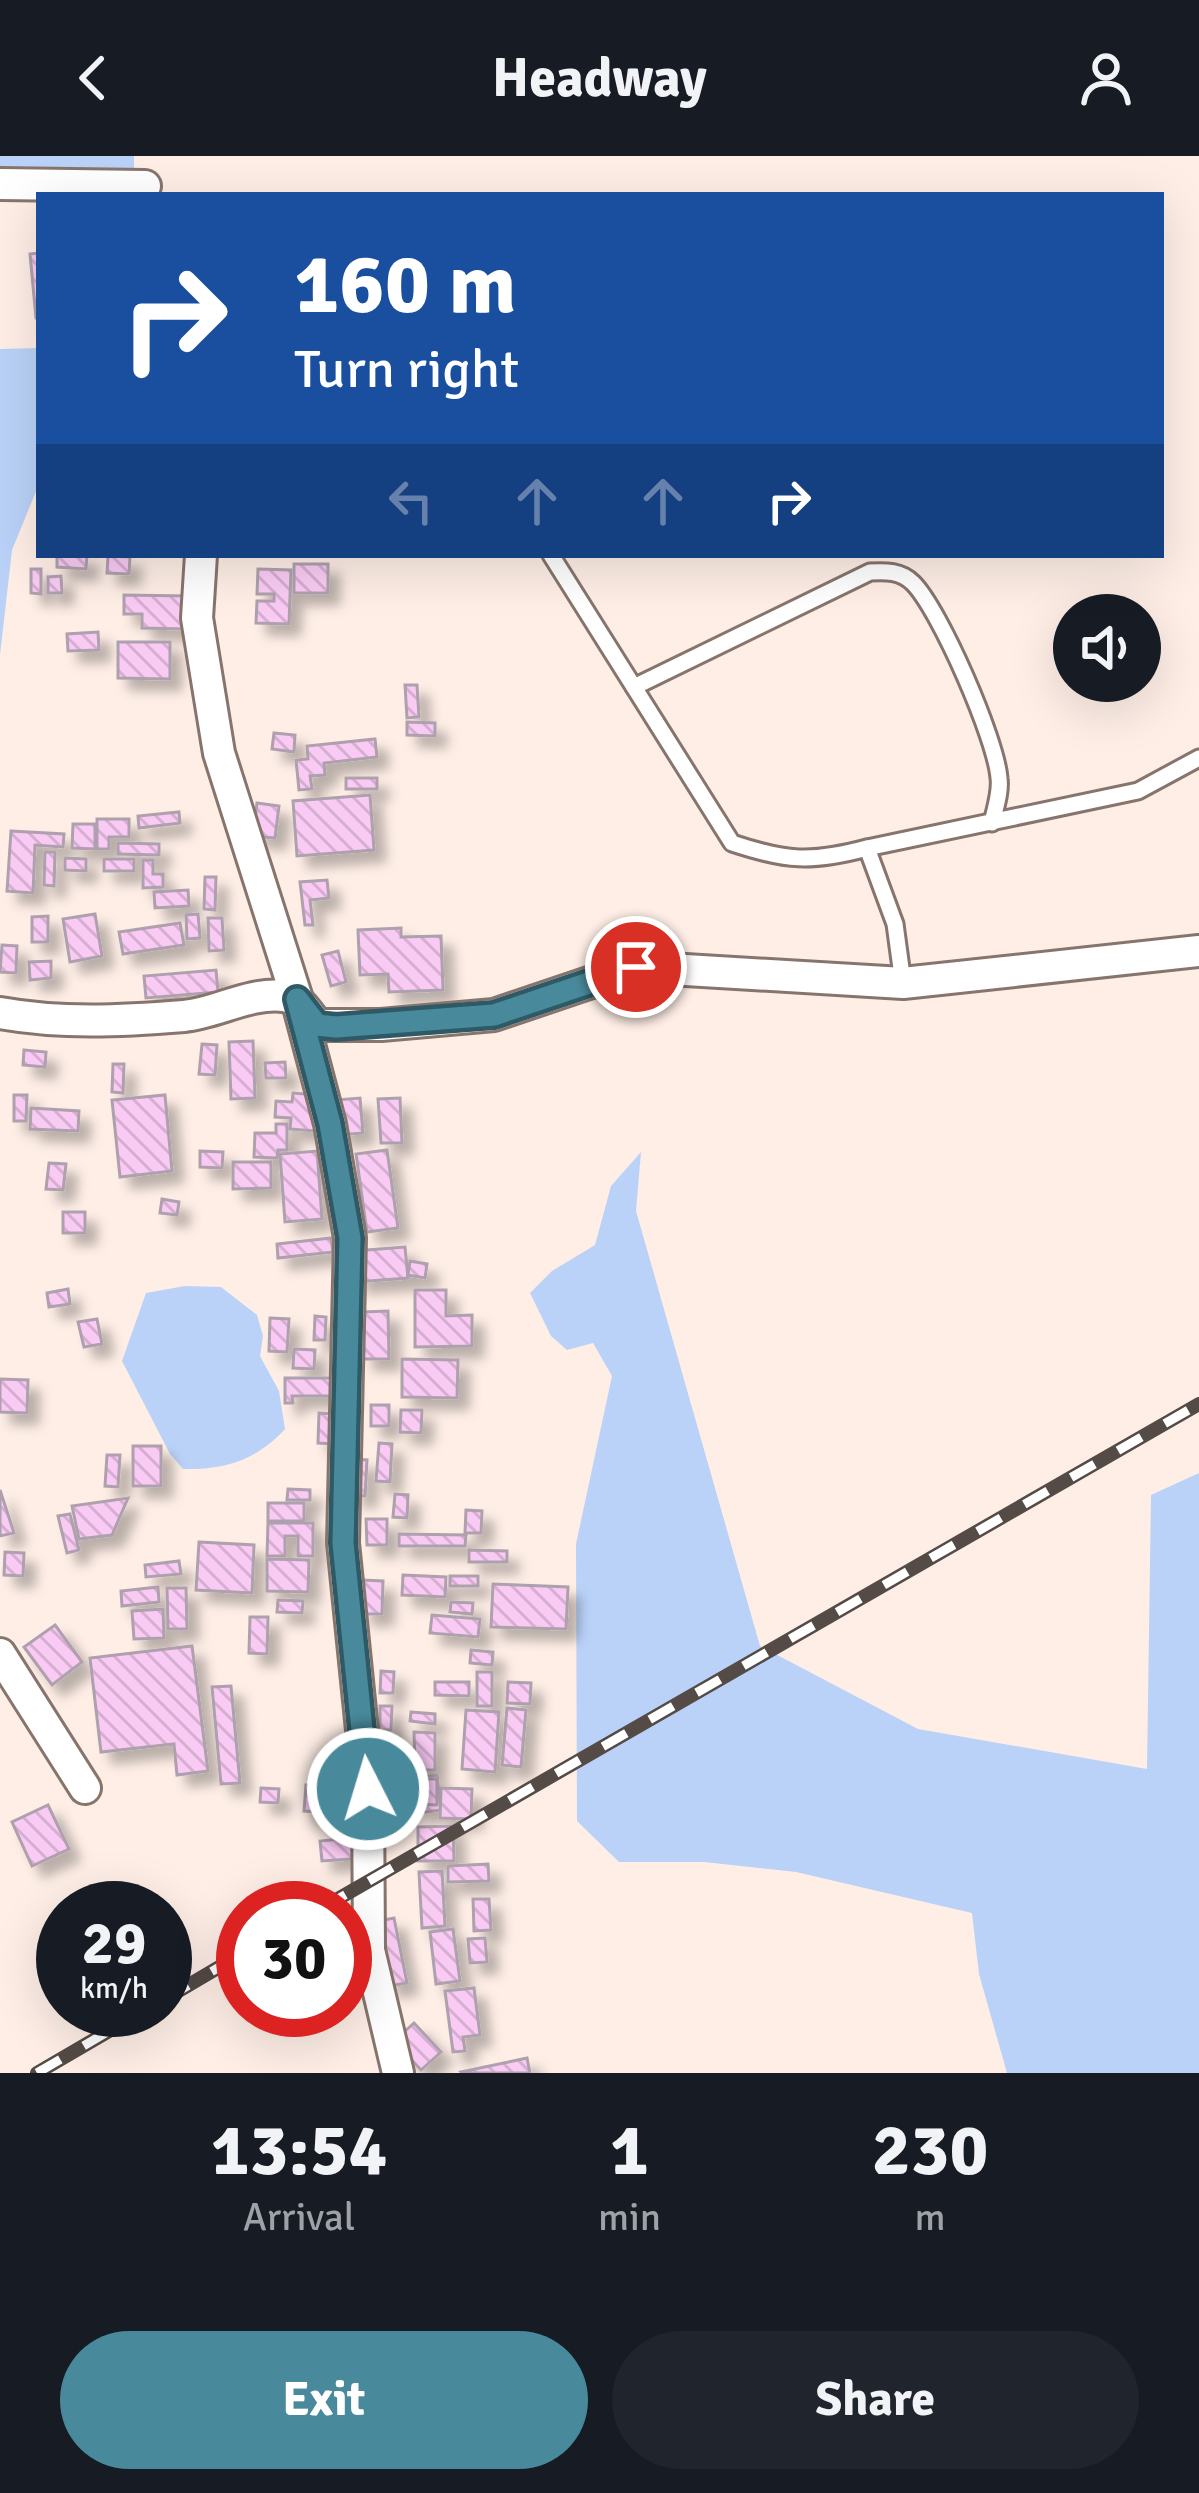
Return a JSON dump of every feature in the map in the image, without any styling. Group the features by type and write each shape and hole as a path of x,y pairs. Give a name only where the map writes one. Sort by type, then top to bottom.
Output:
{"street":[{"path":"0,184 145,179"},
{"path":"201,558 197,619 219,753 297,999 330,1124 350,1238 343,1543 368,1789 369,1950 398,2073"},
{"path":"0,1013 64,1024 89,1018 188,1016 280,995 297,999 317,1025 336,1027 494,1015 636,967 903,983 1199,951"},
{"path":"0,1654 85,1788"}],"lane":[{"path":"553,558 732,843 778,858 819,861 1138,791 1199,758"},
{"path":"634,687 870,572 891,571 912,582 927,605 990,734 1000,781 992,823"},
{"path":"867,848 895,924 903,983"}],"water":[{"path":"0,156 134,156 134,168 0,171"},
{"path":"36,348 36,491 12,550 0,655 0,349"},
{"path":"641,1152 636,1211 760,1646 918,1729 1147,1769 1151,1495 1199,1473 1199,2073 1007,2073 979,1974 972,1913 796,1872 704,1862 619,1862 577,1821 576,1544 612,1376 593,1343 567,1350 551,1336 530,1293 552,1271 595,1245 611,1186"},
{"path":"185,1286 221,1287 257,1315 263,1336 260,1356 279,1391 285,1429 251,1456 212,1468 183,1469 170,1454 122,1361 146,1293"}],"building":[{"path":"36,253 36,318 30,254"},
{"path":"57,558 87,558 86,569 57,567"},
{"path":"108,558 130,558 129,574 107,573"},
{"path":"294,564 328,564 328,593 294,593"},
{"path":"31,569 41,569 41,594 31,593"},
{"path":"258,569 291,570 289,624 256,623 257,601 274,601 274,594 257,594"},
{"path":"61,576 62,593 48,593 48,577"},
{"path":"124,595 188,596 188,629 142,628 142,614 124,614"},
{"path":"98,632 99,650 68,651 67,634"},
{"path":"118,642 170,642 170,679 118,678"},
{"path":"405,685 417,685 419,717 407,718"},
{"path":"407,722 435,723 435,736 407,735"},
{"path":"274,733 295,735 294,752 272,749"},
{"path":"375,739 377,757 324,763 325,775 310,776 312,789 299,790 296,760 308,759 307,746"},
{"path":"346,778 377,778 377,789 346,789"},
{"path":"370,795 374,850 297,856 293,801"},
{"path":"257,803 279,806 275,838 253,836"},
{"path":"179,812 180,823 139,828 138,816"},
{"path":"97,819 129,819 129,837 109,837 109,849 97,849"},
{"path":"73,824 95,824 95,849 72,848"},
{"path":"11,831 64,834 63,847 35,845 33,893 7,891"},
{"path":"118,843 159,844 159,855 118,854"},
{"path":"45,852 55,852 54,886 44,885"},
{"path":"65,858 86,859 86,871 65,870"},
{"path":"104,859 134,859 134,871 104,871"},
{"path":"143,860 153,860 153,874 163,874 163,887 143,888"},
{"path":"205,877 216,877 215,910 204,909"},
{"path":"327,880 329,898 310,900 313,925 305,925 300,882"},
{"path":"188,890 189,906 155,908 154,892"},
{"path":"95,914 102,956 70,962 63,919"},
{"path":"198,914 200,938 187,939 186,915"},
{"path":"48,916 48,942 32,942 32,917"},
{"path":"208,918 222,918 224,950 209,951"},
{"path":"180,923 184,945 123,954 119,932"},
{"path":"401,928 401,937 441,936 443,990 389,992 388,974 360,975 358,930"},
{"path":"2,945 17,946 16,973 0,972"},
{"path":"338,951 346,982 331,986 322,955"},
{"path":"51,961 51,978 30,980 29,962"},
{"path":"216,970 218,992 146,998 144,976"},
{"path":"253,1041 255,1098 231,1099 229,1042"},
{"path":"202,1044 217,1045 215,1075 199,1074"},
{"path":"24,1050 46,1052 45,1067 23,1065"},
{"path":"285,1062 286,1078 266,1078 265,1063"},
{"path":"113,1064 124,1064 123,1093 112,1092"},
{"path":"293,1093 317,1095 315,1131 290,1129 291,1118 275,1117 276,1101 292,1102"},
{"path":"14,1095 27,1095 26,1121 14,1121"},
{"path":"165,1095 172,1171 120,1177 112,1100"},
{"path":"360,1098 363,1133 338,1135 335,1100"},
{"path":"400,1098 402,1143 381,1143 378,1099"},
{"path":"31,1108 79,1111 78,1131 30,1129"},
{"path":"276,1124 287,1124 287,1150 278,1150 277,1158 254,1157 255,1133 276,1133"},
{"path":"387,1150 398,1228 367,1232 356,1154"},
{"path":"200,1151 223,1152 222,1168 200,1167"},
{"path":"317,1151 322,1219 285,1222 280,1154"},
{"path":"233,1162 271,1162 271,1188 233,1189"},
{"path":"49,1163 66,1164 63,1190 46,1189"},
{"path":"162,1199 179,1202 177,1215 160,1213"},
{"path":"63,1212 85,1212 85,1233 63,1233"},
{"path":"331,1238 333,1252 278,1258 277,1244"},
{"path":"405,1247 408,1278 356,1282 354,1251"},
{"path":"410,1261 427,1264 425,1278 408,1275"},
{"path":"68,1289 70,1304 49,1307 47,1293"},
{"path":"415,1290 446,1290 446,1316 472,1315 472,1346 415,1347"},
{"path":"388,1311 389,1359 363,1359 362,1312"},
{"path":"315,1316 326,1317 325,1340 314,1340"},
{"path":"270,1318 289,1319 287,1352 269,1351"},
{"path":"97,1319 102,1344 84,1347 78,1322"},
{"path":"294,1349 315,1350 314,1369 293,1368"},
{"path":"402,1359 458,1360 457,1398 402,1397"},
{"path":"285,1378 344,1378 344,1396 292,1396 293,1403 285,1403"},
{"path":"0,1379 28,1380 27,1413 0,1412"},
{"path":"371,1405 389,1405 389,1426 371,1426"},
{"path":"401,1410 422,1410 421,1433 400,1432"},
{"path":"319,1413 335,1414 334,1444 318,1443"},
{"path":"379,1443 392,1444 390,1482 376,1481"},
{"path":"133,1446 161,1446 161,1486 133,1486"},
{"path":"107,1455 120,1455 118,1487 105,1486"},
{"path":"353,1459 367,1460 365,1496 352,1495"},
{"path":"288,1489 310,1490 310,1500 287,1500"},
{"path":"0,1490 14,1533 0,1536"},
{"path":"395,1494 408,1495 407,1518 393,1517"},
{"path":"128,1498 112,1535 79,1539 72,1506"},
{"path":"268,1503 304,1503 304,1521 268,1521"},
{"path":"466,1510 482,1511 481,1533 465,1533"},
{"path":"70,1514 79,1550 67,1553 58,1516"},
{"path":"366,1519 387,1519 387,1545 367,1545"},
{"path":"268,1523 313,1523 313,1556 298,1556 298,1536 285,1536 285,1556 267,1556"},
{"path":"399,1534 466,1535 465,1546 399,1546"},
{"path":"199,1542 254,1545 252,1593 196,1590"},
{"path":"469,1550 507,1551 507,1562 469,1562"},
{"path":"5,1552 24,1553 23,1576 4,1575"},
{"path":"267,1559 309,1560 308,1592 267,1591"},
{"path":"179,1561 181,1574 146,1577 145,1565"},
{"path":"403,1575 446,1577 445,1597 402,1595"},
{"path":"450,1576 478,1576 478,1586 450,1586"},
{"path":"362,1580 383,1581 382,1614 361,1614"},
{"path":"493,1584 568,1587 566,1629 491,1627"},
{"path":"158,1587 159,1602 122,1606 121,1591"},
{"path":"167,1588 186,1588 187,1629 168,1629"},
{"path":"278,1600 303,1601 302,1613 277,1612"},
{"path":"451,1602 473,1603 472,1614 450,1612"},
{"path":"163,1609 164,1638 134,1639 132,1611"},
{"path":"432,1615 480,1619 478,1637 430,1633"},
{"path":"250,1617 268,1617 267,1654 249,1653"},
{"path":"55,1625 82,1662 52,1685 24,1647"},
{"path":"192,1646 208,1771 177,1775 174,1744 101,1752 90,1658"},
{"path":"471,1650 493,1652 492,1665 470,1663"},
{"path":"381,1671 394,1672 393,1693 380,1693"},
{"path":"477,1672 492,1672 492,1706 477,1706"},
{"path":"435,1682 469,1682 469,1696 435,1695"},
{"path":"508,1682 531,1683 530,1704 507,1703"},
{"path":"231,1686 240,1783 221,1784 212,1687"},
{"path":"380,1706 392,1706 391,1730 380,1730"},
{"path":"507,1708 526,1710 521,1767 502,1765"},
{"path":"466,1710 499,1712 495,1772 462,1769"},
{"path":"411,1712 435,1714 435,1724 410,1721"},
{"path":"414,1732 435,1733 435,1770 415,1770"},
{"path":"382,1741 399,1742 397,1773 380,1772"},
{"path":"437,1775 441,1810 418,1813 414,1778"},
{"path":"328,1777 366,1777 366,1797 328,1796"},
{"path":"417,1779 437,1779 437,1805 416,1804"},
{"path":"306,1785 319,1785 318,1812 304,1811"},
{"path":"261,1788 279,1789 278,1803 260,1802"},
{"path":"441,1788 472,1789 471,1819 440,1818"},
{"path":"48,1805 69,1849 32,1866 12,1822"},
{"path":"333,1810 352,1811 351,1836 332,1836"},
{"path":"453,1826 454,1861 418,1861 418,1827"},
{"path":"363,1837 365,1858 322,1861 320,1841"},
{"path":"488,1864 489,1881 448,1882 448,1866"},
{"path":"442,1871 445,1926 422,1928 419,1872"},
{"path":"473,1899 489,1899 491,1930 474,1931"},
{"path":"394,1918 407,1983 388,1986 374,1922"},
{"path":"453,1929 460,1981 436,1984 430,1932"},
{"path":"485,1938 487,1962 470,1963 468,1939"},
{"path":"474,1988 480,2035 463,2037 465,2051 453,2052 445,1991"},
{"path":"414,2023 441,2052 421,2070 394,2041"},
{"path":"527,2058 530,2073 461,2072"}],"railway":[{"path":"369,1881 1199,1404"},
{"path":"192,1983 216,1969"},
{"path":"37,2073 99,2037"}],"route":[{"path":"368,1789 343,1543 350,1238 330,1124 297,999 317,1025 336,1027 494,1015 636,967"}]}
